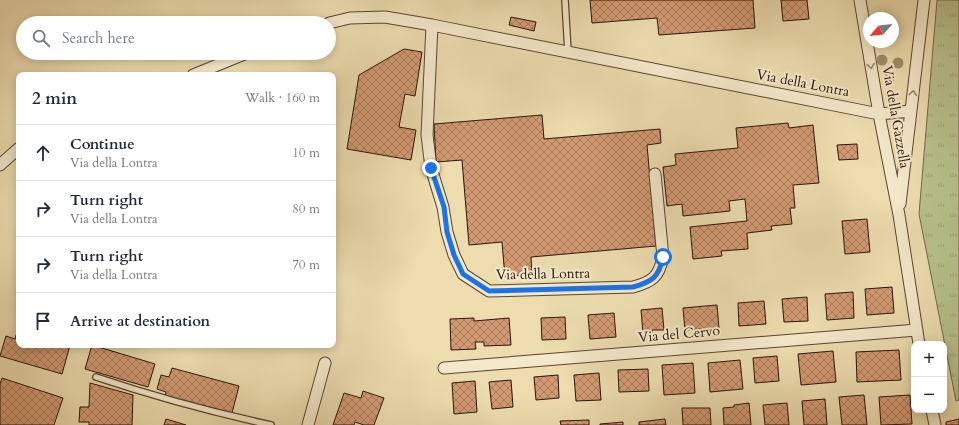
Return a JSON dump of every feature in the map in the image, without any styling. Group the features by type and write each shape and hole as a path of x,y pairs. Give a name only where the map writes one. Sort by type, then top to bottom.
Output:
{"street":[{"name":"Via della Gazzella","path":"860,0 878,114 899,215 919,341"},
{"name":"Via della Gazzella","path":"899,215 924,0"},
{"name":"Via della Lontra","path":"336,21 350,18 385,17 432,25 878,114 911,111"},
{"name":"Via della Lontra","path":"432,25 427,135 431,168 444,207 447,232 454,255 463,274 489,291 633,287 645,284 655,278 660,269 663,257 655,174"},
{"path":"200,72 230,60"},
{"path":"0,165 16,151"},
{"name":"Via del Cervo","path":"444,368 917,330"},
{"path":"308,425 325,363"},
{"path":"933,413 935,425"}],"lane":[{"path":"565,0 568,52"},
{"path":"96,377 145,393 228,416 271,425"}],"green space":[{"path":"937,0 959,0 959,400 956,401 947,356 947,341 944,341 919,214"}],"building":[{"path":"590,0 753,0 755,28 659,35 657,18 592,23"},
{"path":"781,0 807,0 809,19 783,21"},
{"path":"511,17 536,22 534,31 509,25"},
{"path":"404,49 422,52 415,96 405,94 399,127 416,130 411,160 347,149 359,75"},
{"path":"542,115 544,139 660,129 661,143 647,145 656,246 531,257 532,274 505,277 502,242 469,245 462,160 436,162 434,124"},
{"path":"788,123 789,128 813,125 819,183 793,185 795,208 790,208 792,224 771,226 772,230 747,233 748,249 721,251 722,256 693,259 690,227 747,221 745,199 729,201 730,211 683,216 682,204 667,206 663,167 676,165 675,154 738,148 736,128"},
{"path":"857,144 858,159 839,160 837,145"},
{"path":"867,219 870,252 845,254 842,221"},
{"path":"892,287 894,313 867,315 865,289"},
{"path":"853,292 854,318 827,320 825,294"},
{"path":"807,297 808,321 784,322 782,299"},
{"path":"764,301 766,324 739,326 738,303"},
{"path":"717,305 719,328 685,330 683,308"},
{"path":"662,308 664,330 652,330 652,333 643,333 641,310"},
{"path":"614,313 616,337 590,339 588,315"},
{"path":"565,317 566,339 542,340 541,318"},
{"path":"474,318 474,321 509,318 511,345 484,346 484,342 475,342 476,349 451,350 450,319"},
{"path":"16,335 16,348 69,348 62,374 0,356 6,336 15,339"},
{"path":"91,348 102,348 155,364 148,387 85,369"},
{"path":"899,350 901,380 857,382 856,352"},
{"path":"833,351 836,382 801,385 798,354"},
{"path":"777,356 779,381 755,383 753,358"},
{"path":"740,360 743,389 710,392 708,363"},
{"path":"693,363 695,393 664,395 662,365"},
{"path":"172,368 239,386 232,413 165,396 166,392 157,389 161,375 169,377"},
{"path":"648,369 649,391 619,392 618,370"},
{"path":"599,373 601,400 576,401 574,375"},
{"path":"558,375 559,398 536,400 534,377"},
{"path":"2,378 63,398 54,425 0,425 0,384"},
{"path":"511,380 513,407 492,409 489,382"},
{"path":"475,381 477,412 454,414 452,383"},
{"path":"90,383 133,395 132,425 89,425 89,422 79,422 80,407 89,407"},
{"path":"363,391 384,398 374,425 364,425 355,422 354,425 333,425 344,393 361,398"},
{"path":"864,395 867,425 842,425 839,397"},
{"path":"910,395 912,424 881,425 879,397"},
{"path":"825,399 827,425 804,425 802,401"},
{"path":"749,403 751,425 724,425 723,408"},
{"path":"787,403 789,425 765,425 763,405"},
{"path":"682,408 710,408 711,425 683,425"},
{"path":"166,419 186,425 164,425"},
{"path":"665,419 666,425 639,425 639,422"},
{"path":"959,419 959,425 946,425 946,422"},
{"path":"589,420 589,425 561,425 560,421"},
{"path":"623,422 623,425 600,425 600,424"}],"route":[{"path":"431,168 444,207 447,232 454,255 463,274 489,291 633,287 645,284 655,278 660,269 663,257"}]}
